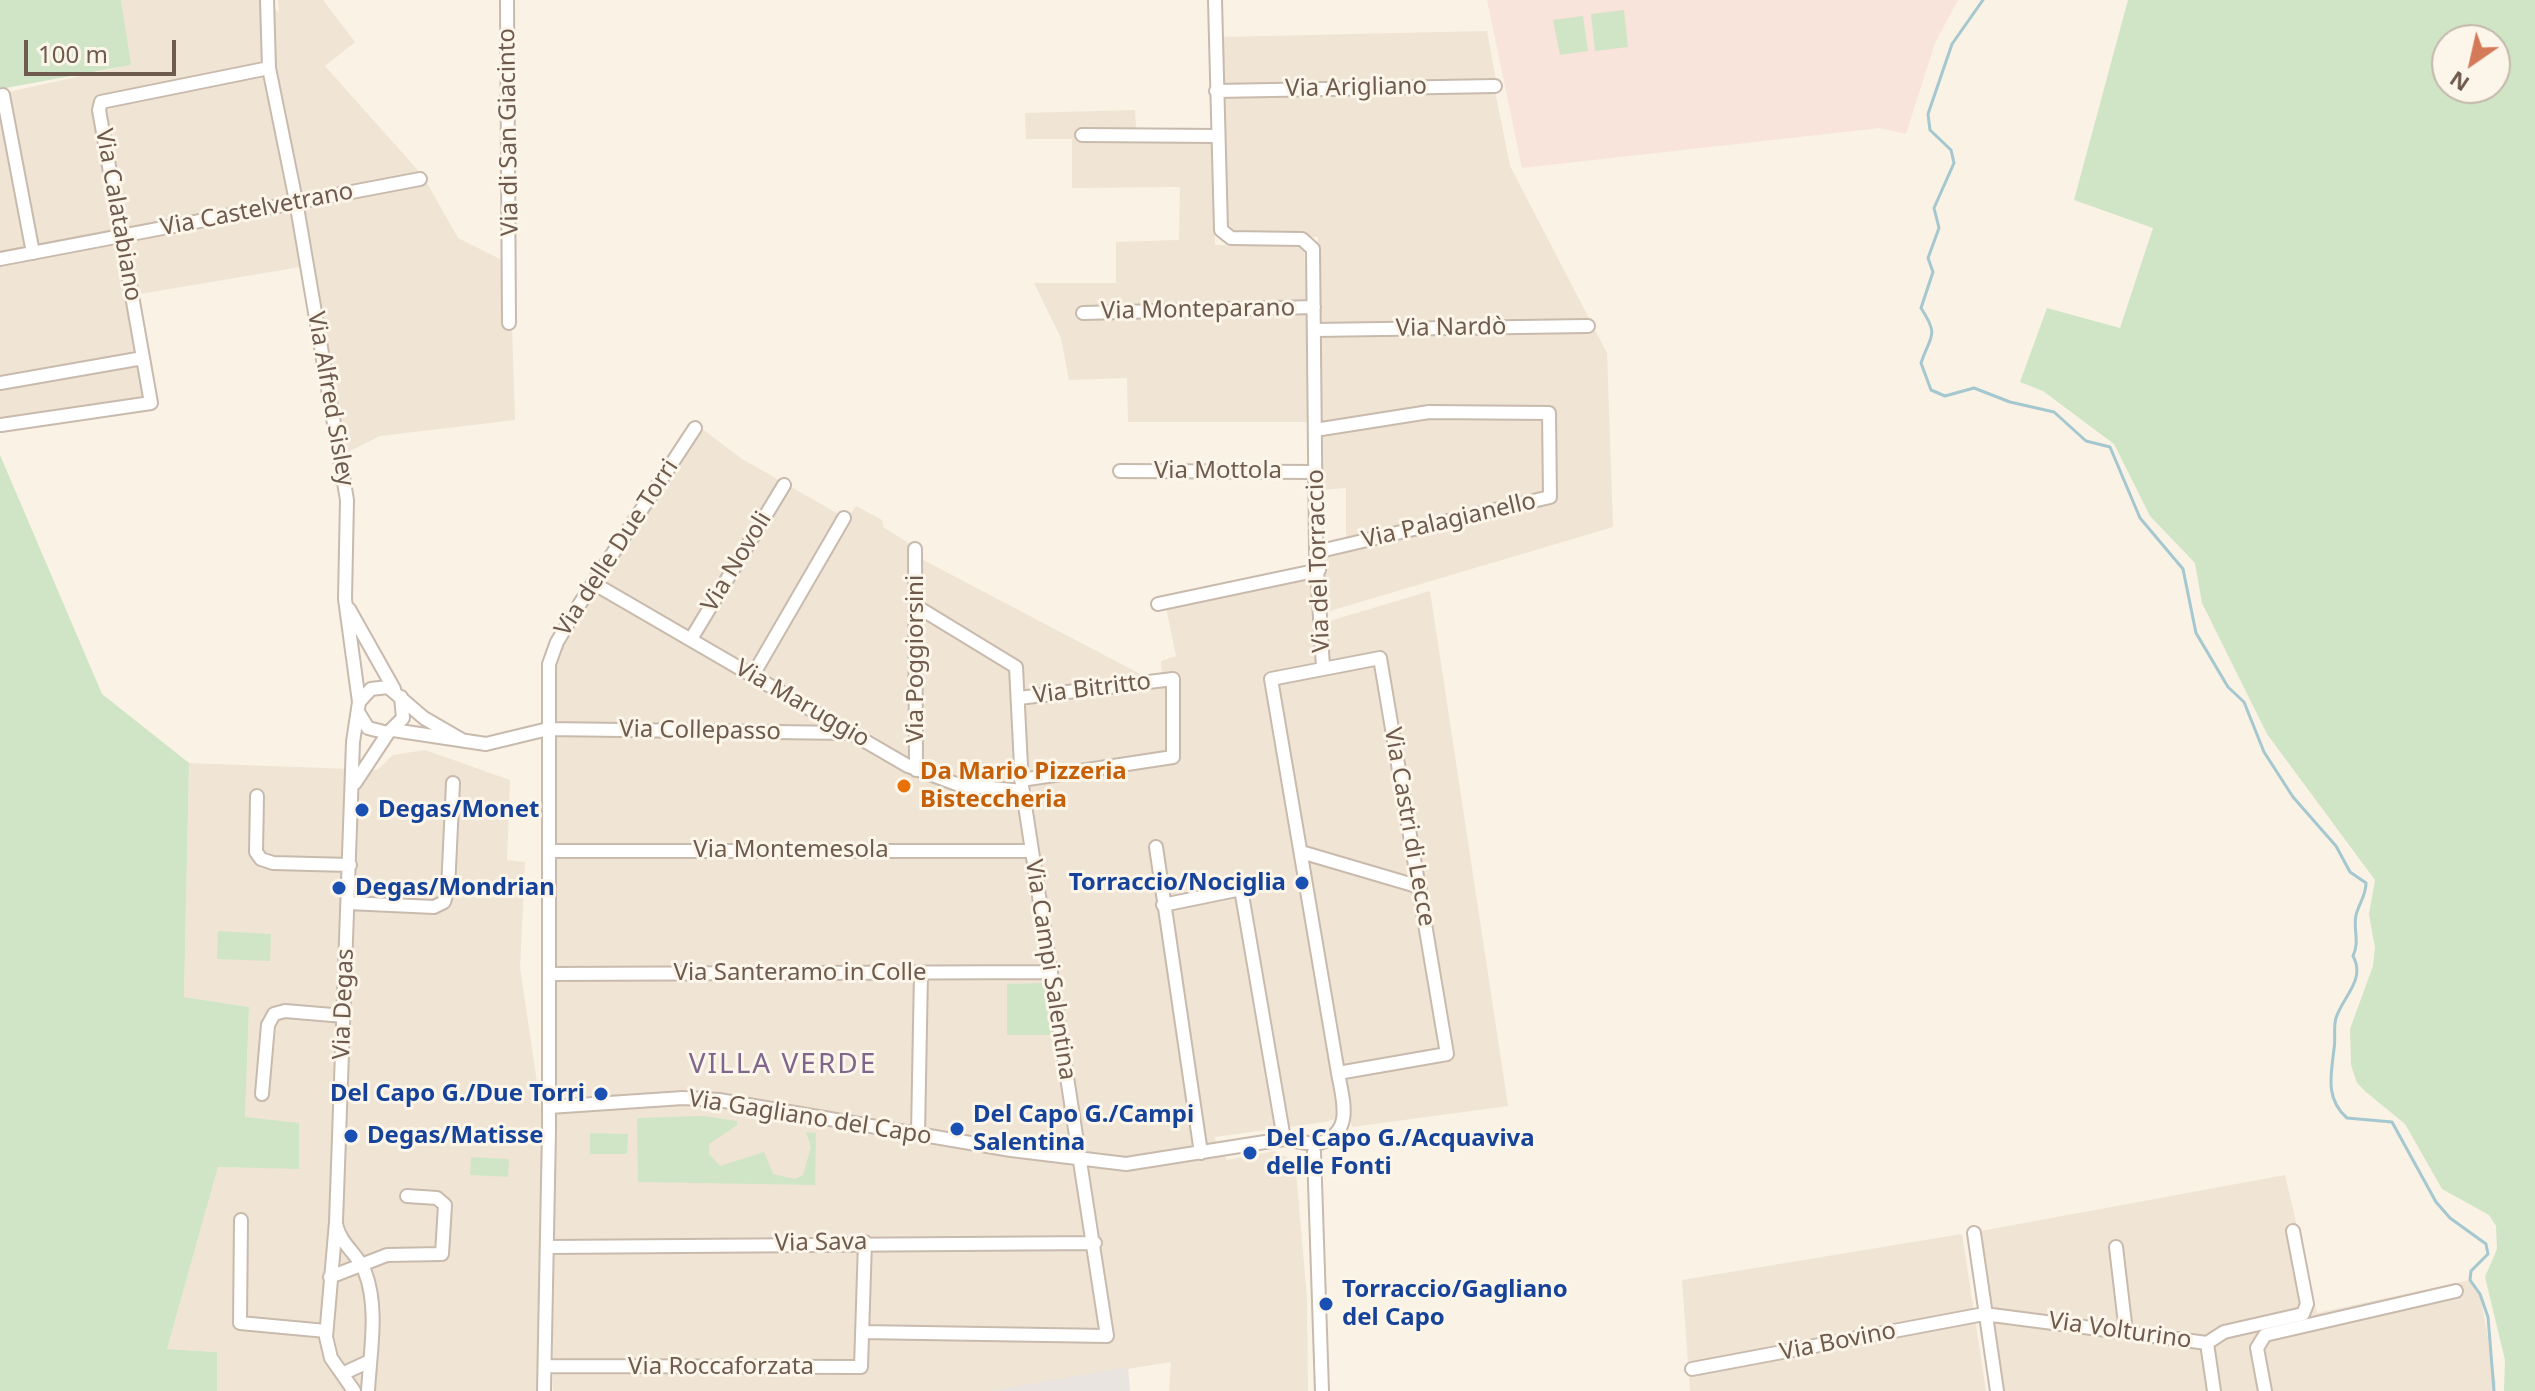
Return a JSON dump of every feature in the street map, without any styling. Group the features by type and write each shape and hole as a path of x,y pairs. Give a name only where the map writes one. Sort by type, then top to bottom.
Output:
{"street":[{"name":"Via Alfred Sisley","path":"267,0 269,68 296,201 347,500 345,599 358,706"},
{"name":"Via di San Giacinto","path":"507,0 509,323"},
{"name":"Via del Torraccio","path":"1215,0 1223,234 1231,238 1302,239 1313,249 1316,552 1323,667 1271,679 1345,1120 1333,1137 1314,1146"},
{"name":"Via Calatabiano","path":"1,425 151,403 99,110 101,102 269,68"},
{"name":"Via Arigliano","path":"1216,91 1495,86"},
{"path":"3,95 33,253"},
{"path":"1082,135 1218,136"},
{"name":"Via Castelvetrano","path":"0,259 420,179"},
{"name":"Via Monteparano","path":"1083,313 1314,307"},
{"name":"Via Nardò","path":"1314,330 1588,326"},
{"path":"0,383 143,358"},
{"name":"Via Palagianello","path":"1315,430 1429,412 1549,413 1550,497 1316,552"},
{"name":"Via delle Due Torri","path":"544,1391 549,1107 550,657 593,583 695,428"},
{"name":"Via Mottola","path":"1120,471 1315,472"},
{"name":"Via Novoli","path":"691,639 784,485"},
{"path":"753,675 844,518"},
{"name":"Via Poggiorsini","path":"915,549 916,770"},
{"path":"1158,604 1319,570"},
{"name":"Via Maruggio","path":"593,583 916,770 972,788 1022,786"},
{"path":"345,599 366,644 398,693 424,718 462,740"},
{"name":"Via Campi Salentina","path":"862,1332 1107,1336 1022,786 1016,667 916,606"},
{"name":"Via Castri di Lecce","path":"1323,667 1380,658 1447,1054 1338,1073"},
{"name":"Via Bitritto","path":"1019,698 1173,679 1173,757 1022,786"},
{"path":"398,693 382,686 371,689 358,706 368,728 494,744 548,729"},
{"path":"390,732 404,714 398,693"},
{"name":"Via Degas","path":"354,1391 330,1354 326,1331 336,1222 354,736 358,706"},
{"name":"Via Collepasso","path":"548,729 853,734"},
{"name":"Via Degas","path":"354,786 390,732"},
{"path":"348,903 436,907 444,902 448,889 453,783"},
{"path":"257,796 256,852 261,859 273,863 350,865"},
{"path":"1156,847 1201,1153"},
{"name":"Via Montemesola","path":"549,851 1032,851"},
{"path":"1301,852 1420,887"},
{"path":"1163,905 1241,889 1284,1139"},
{"path":"918,1134 921,972"},
{"name":"Via Santeramo in Colle","path":"549,974 1051,972"},
{"path":"262,1094 268,1025 274,1014 285,1011 344,1016"},
{"name":"Via Gagliano del Capo","path":"549,1107 683,1098 719,1100 918,1134 1126,1164 1284,1139 1314,1146"},
{"path":"1314,1146 1322,1391"},
{"path":"330,1277 349,1267 387,1255 433,1257 443,1252 447,1211 443,1202 435,1198 407,1196"},
{"path":"241,1220 240,1323 326,1331"},
{"path":"336,1222 341,1238 362,1265 372,1306 368,1391"},
{"path":"2207,1343 2224,1332 2303,1314 2307,1304 2293,1231"},
{"path":"1974,1233 1997,1391"},
{"path":"862,1332 865,1242"},
{"name":"Via Sava","path":"547,1247 865,1242 1095,1243"},
{"path":"2116,1247 2126,1332"},
{"path":"2265,1391 2257,1348 2265,1335 2456,1291"},
{"name":"Via Volturino","path":"1984,1314 2207,1343 2214,1391"},
{"name":"Via Bovino","path":"1692,1369 1984,1314"},
{"name":"Via Roccaforzata","path":"546,1366 861,1367 862,1332"},
{"path":"342,1374 370,1361"}],"shaded area":[{"path":"121,0 267,0 279,13 278,0 323,0 355,42 325,66 423,176 458,238 510,264 515,420 380,436 346,453 312,265 128,296 145,398 0,425 0,94 130,65"},
{"path":"1487,0 1958,0 1935,43 1906,134 1880,128 1522,168"},
{"path":"1487,31 1496,81 1222,85 1221,37"},
{"path":"1495,91 1510,166 1607,353 1613,527 1323,613 1320,558 1346,552 1346,488 1321,490 1320,422 1128,422 1127,378 1069,380 1061,338 1034,283 1116,283 1116,242 1179,240 1180,187 1072,188 1072,139 1026,139 1025,113 1135,110 1137,142 1214,140 1215,245 1304,247 1306,285 1317,286 1318,237 1238,234 1231,232 1225,223 1222,95"},
{"path":"701,428 742,459 847,519 856,506 882,520 883,527 910,544 910,553 1163,686 1161,661 1176,656 1166,607 1313,576 1313,626 1430,591 1508,1106 1352,1127 1349,1115 1325,1122 1214,1137 1227,1160 1274,1151 1289,1158 1296,1171 1307,1298 1308,1391 1169,1391 1171,1362 990,1391 553,1391 554,676 561,647"},
{"path":"425,750 510,780 507,860 525,862 520,968 542,1116 538,1391 217,1391 217,1352 167,1349 218,1167 299,1168 245,1118 249,1007 184,997 189,763 377,770 393,755"},
{"path":"2285,1175 2317,1313 2470,1280 2480,1294 2496,1384 2493,1391 2004,1391 1981,1231"},
{"path":"1962,1234 1986,1391 1690,1391 1682,1280"},
{"path":"1128,1367 1130,1391 990,1391"}],"green space":[{"path":"0,0 121,0 131,65 0,89"},
{"path":"2128,0 2535,0 2535,1391 2504,1391 2505,1360 2485,1277 2497,1249 2496,1226 2489,1215 2442,1189 2405,1124 2357,1083 2351,1065 2350,1029 2373,966 2375,948 2369,914 2375,880 2267,734 2202,603 2195,563 2150,516 2114,444 2043,391 2020,382 2047,308 2120,328 2153,228 2074,200"},
{"path":"1624,10 1628,47 1595,51 1591,14"},
{"path":"1583,16 1588,51 1560,55 1553,20"},
{"path":"0,455 102,694 189,763 184,997 249,1007 245,1117 299,1123 299,1169 218,1167 167,1349 217,1352 217,1391 0,1391"},
{"path":"218,931 271,934 270,961 217,959"},
{"path":"1044,983 1052,1035 1007,1035 1007,984"},
{"path":"704,1116 737,1121 737,1125 709,1144 709,1154 720,1166 764,1152 773,1174 795,1179 803,1175 811,1147 806,1132 816,1133 815,1185 638,1182 637,1118"},
{"path":"590,1133 628,1134 627,1154 590,1154"},
{"path":"471,1157 509,1159 508,1177 470,1175"}],"waterway":[{"path":"1983,0 1952,44 1928,114 1930,130 1951,150 1954,163 1934,208 1939,228 1928,258 1933,272 1921,308 1932,336 1921,363 1931,390 1945,396 1974,388 2010,402 2054,412 2086,441 2110,447 2140,518 2183,569 2196,633 2228,687 2244,702 2264,752 2293,797 2336,846 2350,872 2366,883 2355,920 2353,956 2357,973 2335,1022 2332,1095 2347,1118 2392,1122 2436,1202 2450,1218 2486,1244 2488,1254 2471,1271 2470,1280 2480,1294 2488,1317 2494,1391"}],"place":[{"name":"Da Mario Pizzeria Bisteccheria","path":"904,786"},
{"name":"Degas/Monet","path":"362,810"},
{"name":"Torraccio/Nociglia","path":"1302,883"},
{"name":"Degas/Mondrian","path":"339,888"},
{"name":"Del Capo G./Due Torri","path":"601,1094"},
{"name":"Del Capo G./Campi Salentina","path":"957,1129"},
{"name":"Degas/Matisse","path":"351,1136"},
{"name":"Del Capo G./Acquaviva delle Fonti","path":"1250,1153"},
{"name":"Torraccio/Gagliano del Capo","path":"1326,1304"}],"district":[{"name":"VILLA VERDE","path":"783,1065"}]}
